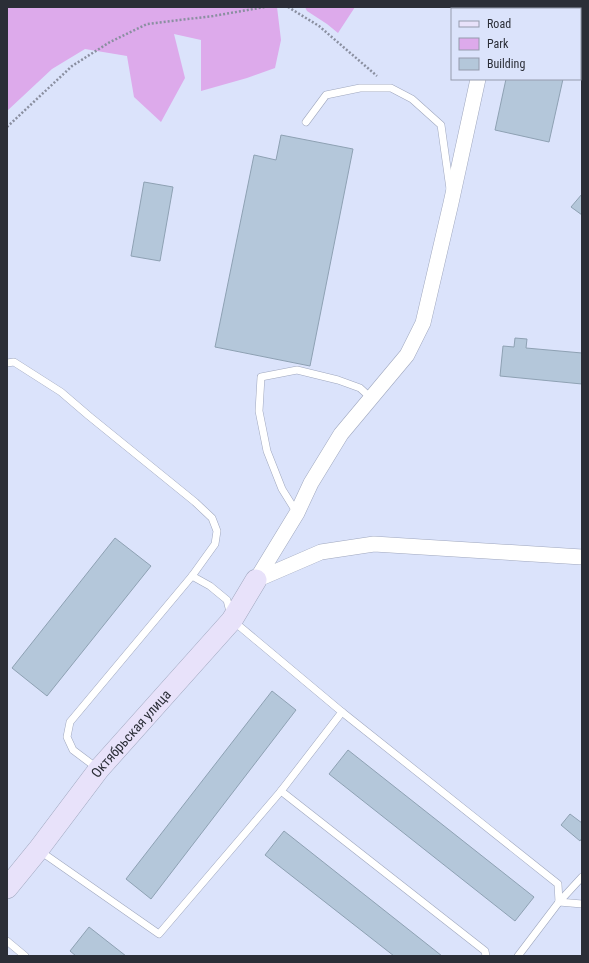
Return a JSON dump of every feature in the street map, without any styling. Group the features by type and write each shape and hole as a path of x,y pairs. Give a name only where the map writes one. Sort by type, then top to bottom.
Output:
{"street":[{"path":"256,580 297,513 311,484 341,434 408,355 423,323 452,203 478,80"},
{"path":"256,580 321,552 374,544 582,557"},
{"name":"Октябрьская улица","path":"7,888 38,850 99,769 232,620 256,580"}],"lane":[{"path":"306,122 326,95 360,88 392,88 412,99 441,125 452,203"},
{"path":"7,363 14,362 61,392 94,421 195,502 212,518 217,531 215,544 192,576 70,722 68,737 73,750 99,769"},
{"path":"297,513 282,489 267,450 259,411 261,377 297,370 353,385 360,388 371,398"},
{"path":"192,576 210,586 227,600 232,620 342,712 558,884 559,902"},
{"path":"38,850 159,934 281,791 342,712"},
{"path":"281,791 484,951 486,956"},
{"path":"518,956 559,902 582,877"},
{"path":"559,902 582,904"},
{"path":"7,942 25,956"}],"path":[{"path":"7,127 72,66 110,42 147,24 213,16 265,7"},
{"path":"288,7 319,26 392,88"}],"green space":[{"path":"7,7 277,7 281,40 275,68 247,78 201,91 201,40 174,34 185,78 161,122 134,97 127,56 85,49 52,69 7,111"},
{"path":"305,7 355,7 338,33 307,11"}],"building":[{"path":"523,7 580,7 580,8"},
{"path":"506,80 563,80 549,142 495,130"},
{"path":"281,135 353,149 310,366 215,347 254,155 276,160"},
{"path":"144,182 173,187 160,261 131,256"},
{"path":"582,194 582,215 571,207"},
{"path":"515,338 527,339 526,348 582,353 582,384 500,376 503,346 514,347"},
{"path":"115,538 151,566 47,696 12,668"},
{"path":"272,691 296,710 151,899 126,879"},
{"path":"348,750 534,897 515,921 329,774"},
{"path":"570,814 582,823 582,838 580,841 561,825"},
{"path":"284,831 442,956 394,956 265,855"},
{"path":"89,927 126,956 76,956 70,951"}]}
